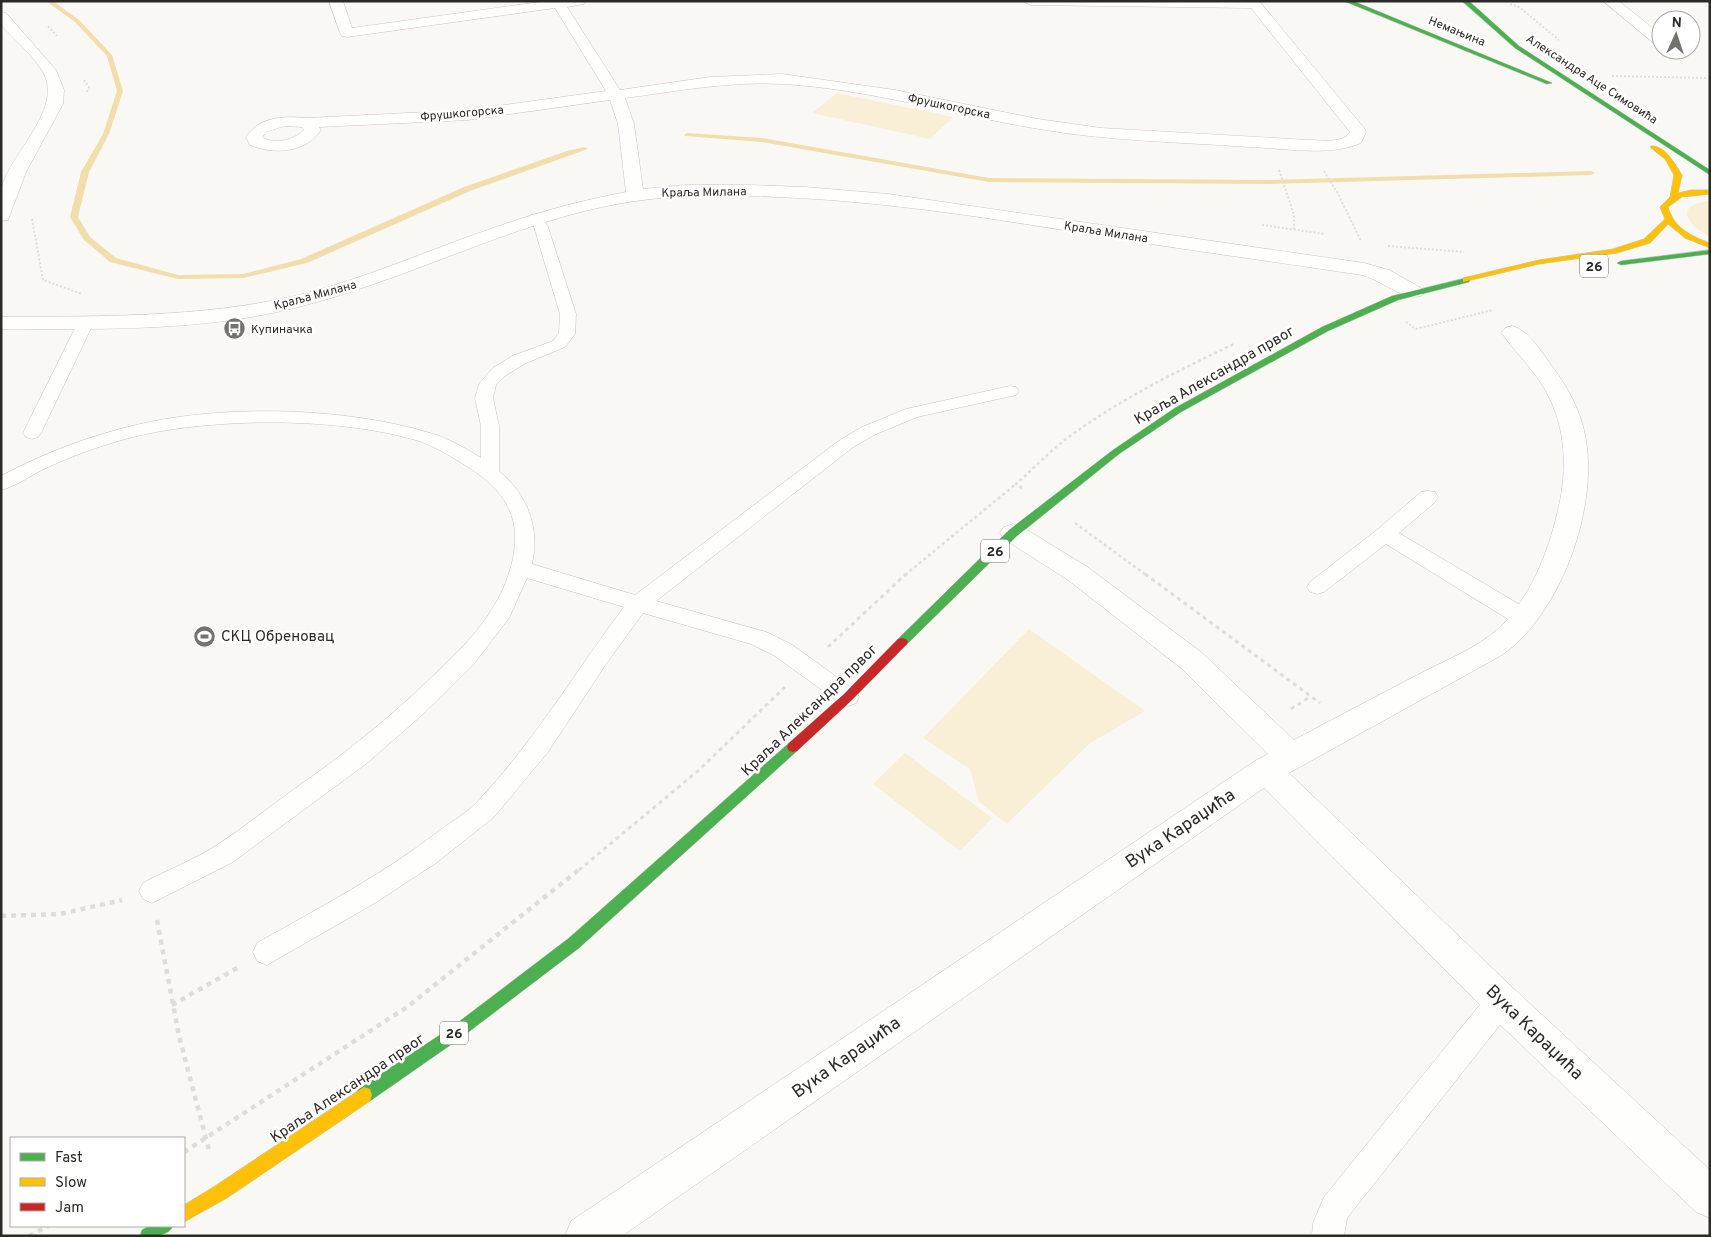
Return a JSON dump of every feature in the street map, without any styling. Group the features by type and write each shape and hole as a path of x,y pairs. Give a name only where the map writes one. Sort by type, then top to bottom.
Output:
{"main road":[{"name":"Немањина","path":"1347,1 1488,58 1560,81"},
{"name":"Александра Аце Симовића","path":"1465,1 1510,42 1560,81 1668,158 1678,175 1673,197"},
{"path":"1488,58 1506,51 1510,46 1510,42"},
{"name":"Александра Аце Симовића","path":"1560,81 1599,101 1710,172"},
{"path":"1710,192 1683,194 1673,197 1664,207 1668,220 1688,236 1710,246"},
{"name":"Краља Александра првог","path":"185,1213 221,1192 457,1032 574,942 706,827 848,697 941,602 1013,533 1116,452 1178,410 1276,354 1379,304 1414,292 1539,262 1614,251 1647,241 1668,220"},
{"name":"26","path":"1606,265 1710,252"},
{"name":"Краља Александра првог","path":"1477,276 1582,268"},
{"path":"148,1236 163,1227"}],"street":[{"path":"336,1 347,33 558,2 579,1"},
{"path":"1030,1 1253,3"},
{"path":"1610,1 1651,34"},
{"path":"558,2 616,95 626,124 635,195"},
{"name":"Фрушкогорска","path":"307,123 460,115 720,81 782,79 857,88 1038,124 1101,133 1283,145 1345,144 1355,139 1358,132 1253,3"},
{"path":"1,16 51,74 56,90 55,104 17,172 3,205 1,216"},
{"name":"Краља Милана","path":"1,323 86,322 212,316 257,310 300,301 387,274 536,218 635,195 711,190 854,196 923,204 1213,248 1364,268 1382,274 1414,292"},
{"path":"1278,763 1484,653 1500,643 1516,628 1534,605 1552,571 1569,520 1577,450 1571,423 1560,397 1530,352 1512,332"},
{"name":"Вука Караџића","path":"1013,533 1077,573 1191,660 1278,763 1501,1001 1710,1198"},
{"name":"Вука Караџића","path":"586,1236 1278,763"}],"lane":[{"path":"490,472 490,426 484,398 488,384 500,372 518,360 559,344 567,334 568,314 541,227 536,218"},
{"path":"32,432 86,322"},
{"path":"267,952 366,895 427,855 485,810 540,745 598,658 638,604 690,562 846,444 868,431 912,413 1010,391"},
{"path":"1,484 66,453 116,436 156,426 198,420 246,418 321,420 373,426 425,437 463,455 490,472 513,497 526,535 521,568 502,612 465,658 414,709 359,756 224,854 152,891"},
{"path":"1317,587 1385,534 1428,497"},
{"path":"1385,534 1524,618"},
{"path":"521,568 556,580 758,638 784,650 848,697"},
{"path":"1328,1236 1329,1223 1335,1208 1501,1001"}],"path":[{"path":"1560,81 1710,78"},
{"path":"1279,172 1294,215 1294,228"},
{"path":"1326,174 1361,240"},
{"path":"1379,304 1416,329 1497,309"},
{"path":"185,1151 206,1140 422,995 556,889 699,770 893,585 1016,484 1070,436 1128,399 1185,367 1235,343"},
{"path":"1016,484 1050,504 1349,724"},
{"path":"1,916 60,914 106,905 152,891 172,1005 196,1108 221,1192"},
{"path":"172,1005 267,952"},
{"path":"29,1236 46,1227"}],"shaded area":[{"path":"837,93 953,117 930,139 812,113"},
{"path":"1710,201 1710,237 1695,227 1690,221 1688,211 1691,206"},
{"path":"1029,629 1145,711 1089,744 1007,824 979,802 970,769 923,738"},
{"path":"905,753 992,818 960,851 873,784"}],"waterway":[{"path":"49,1 77,21 110,56 120,91 106,134 85,172 74,217 87,238 113,260 178,277 243,276 304,261 467,189 569,152 585,149"},
{"path":"687,135 762,140 989,180 1270,182 1591,173"}],"traffic: fast":[{"path":"1347,1 1549,83"},
{"path":"1465,1 1517,47 1710,173"},
{"path":"1621,263 1710,252"},
{"path":"902,642 1013,533 1116,452 1178,410 1325,329 1395,298 1466,280"},
{"path":"364,1095 457,1032 574,943 793,747"},
{"path":"148,1236 163,1227"}],"traffic: slow":[{"path":"1653,147 1668,158 1678,175 1673,197"},
{"path":"1710,192 1685,193 1673,198 1664,207 1670,222 1675,228 1688,237 1710,246"},
{"path":"1466,280 1539,262 1614,251 1647,241 1668,220"},
{"path":"185,1213 221,1192 364,1095"}],"traffic: jam":[{"path":"793,747 848,697 902,642"}],"place":[{"name":"Купиначка","path":"235,329"},
{"name":"СКЦ Обреновац","path":"205,636"}]}
